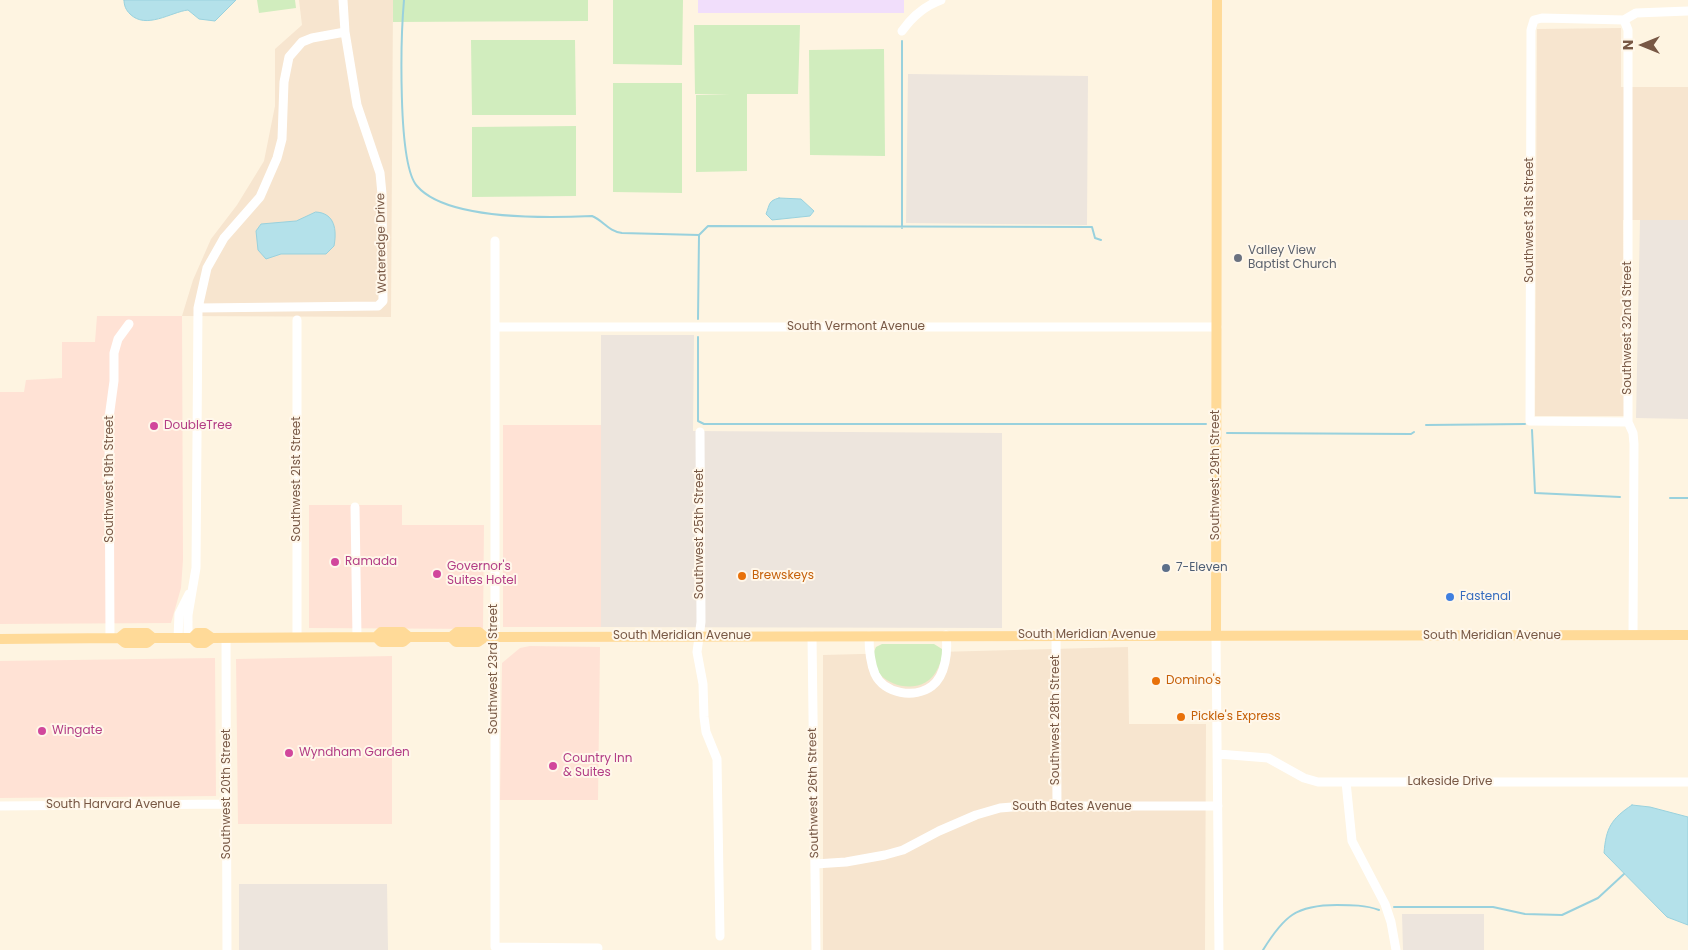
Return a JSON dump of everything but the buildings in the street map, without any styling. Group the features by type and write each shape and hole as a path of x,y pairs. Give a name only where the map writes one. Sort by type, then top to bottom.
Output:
{"main road":[{"name":"Southwest 29th Street","path":"1216,636 1217,0"},
{"name":"South Meridian Avenue","path":"0,638 115,638 125,643 147,643 153,638 186,638 197,643 205,643 212,638 356,637 376,637 382,642 403,642 409,637 451,637 456,642 478,642 490,637 1688,635"}],"street":[{"name":"Wateredge Drive","path":"198,308 378,306 383,302 382,194 380,173 359,113 345,32 343,0"},
{"path":"904,25 931,3 941,0"},
{"path":"1624,20 1636,13 1688,11"},
{"name":"Southwest 31st Street","path":"1624,20 1534,20 1531,30 1530,421 1628,422"},
{"name":"Southwest 32nd Street","path":"1624,20 1628,30 1628,422 1633,432 1634,444 1633,635"},
{"path":"186,638 188,615 195,583 198,308 206,268 224,238 260,197 276,158 282,139 284,82 289,57 302,42 312,38 345,32"},
{"name":"Southwest 23rd Street","path":"495,241 490,637 495,947 598,948"},
{"name":"Southwest 21st Street","path":"297,320 297,638"},
{"name":"Southwest 19th Street","path":"115,638 109,418 114,381 114,353 118,339 129,324"},
{"name":"South Vermont Avenue","path":"495,327 1217,327"},
{"name":"Southwest 25th Street","path":"700,432 698,652 703,684 706,732 717,760 720,936"},
{"path":"355,507 356,637"},
{"name":"Southwest 28th Street","path":"1056,635 1057,806"},
{"name":"Southwest 26th Street","path":"812,636 816,950"},
{"path":"869,636 870,657 875,674 883,685 897,692 913,694 932,686 942,672 947,651 946,636"},
{"name":"Southwest 29th Street","path":"1216,636 1219,950"},
{"name":"Southwest 20th Street","path":"226,638 227,950"},
{"name":"Lakeside Drive","path":"1218,754 1268,758 1304,778 1318,782 1688,782"},
{"path":"1346,782 1352,841 1385,904 1391,922 1396,950"},
{"name":"South Harvard Avenue","path":"0,806 226,804"},
{"name":"South Bates Avenue","path":"815,864 867,859 903,850 939,830 1000,808 1218,806"}],"shaded area":[{"path":"299,0 393,0 391,317 182,316 193,280 211,239 237,205 264,161 275,106 275,49 302,25"},
{"path":"698,0 904,0 904,13 698,13"},
{"path":"1621,28 1621,87 1688,87 1688,220 1623,220 1624,416 1535,416 1537,29"},
{"path":"908,74 1088,76 1087,225 906,223"},
{"path":"1640,220 1688,220 1688,419 1636,418"},
{"path":"97,316 182,316 183,560 181,588 171,623 0,624 0,392 24,392 26,380 62,378 62,342 95,342"},
{"path":"601,335 694,335 693,431 1002,433 1002,628 601,627"},
{"path":"503,425 601,425 601,627 503,627"},
{"path":"309,505 402,505 402,525 484,525 483,629 309,628"},
{"path":"530,646 600,647 598,800 500,800 502,663 520,648"},
{"path":"1128,647 1129,724 1206,724 1205,950 823,950 823,655"},
{"path":"392,656 392,824 238,824 236,659"},
{"path":"215,658 216,796 0,798 0,661"},
{"path":"239,884 387,884 388,950 239,950"},
{"path":"1402,914 1484,914 1484,950 1403,950"}],"green space":[{"path":"257,0 295,0 296,8 259,13"},
{"path":"393,0 588,0 588,21 393,22"},
{"path":"613,0 683,0 682,65 613,64"},
{"path":"694,25 800,25 798,94 747,94 747,171 696,172 696,95 730,94 695,94"},
{"path":"471,40 575,40 576,115 472,115"},
{"path":"884,49 885,156 810,155 809,50"},
{"path":"613,83 682,83 682,193 613,192"},
{"path":"576,126 576,196 472,197 472,127"},
{"path":"882,644 934,644 942,649 938,668 930,679 919,685 906,686 894,684 884,678 876,669 873,659 876,647"}],"water":[{"path":"124,0 236,0 215,21 199,19 188,10 159,19 136,19 126,8"},
{"path":"779,198 801,199 814,211 810,216 772,220 766,214 771,202"},
{"path":"316,212 327,215 335,228 334,246 326,254 281,254 266,259 258,250 256,231 261,224 296,221"},
{"path":"1632,805 1650,807 1688,817 1688,925 1667,917 1604,853 1606,837 1611,825 1619,815"}],"waterway":[{"path":"404,0 402,98 406,152 411,173 417,186 431,197 451,206 499,215 525,217 592,216 613,230 622,233 699,235 708,226 1092,227 1095,238 1101,240"},
{"path":"902,41 902,228"},
{"path":"698,319 699,235"},
{"path":"698,337 698,421 704,424 1206,424"},
{"path":"1426,425 1525,424"},
{"path":"1532,430 1535,493 1620,497"},
{"path":"1227,433 1411,434 1414,432"},
{"path":"1670,498 1688,498"},
{"path":"1394,907 1493,907 1525,914 1562,915 1598,898 1624,874"},
{"path":"1263,950 1285,921 1301,910 1311,907 1337,905 1364,906 1379,910"}],"place":[{"name":"Valley View Baptist Church","path":"1238,258"},
{"name":"DoubleTree","path":"154,426"},
{"name":"Ramada","path":"335,562"},
{"name":"7-Eleven","path":"1166,568"},
{"name":"Governor's Suites Hotel","path":"437,574"},
{"name":"Brewskeys","path":"742,576"},
{"name":"Fastenal","path":"1450,597"},
{"name":"Domino's","path":"1156,681"},
{"name":"Pickle's Express","path":"1181,717"},
{"name":"Wingate","path":"42,731"},
{"name":"Wyndham Garden","path":"289,753"},
{"name":"Country Inn & Suites","path":"553,766"}]}
